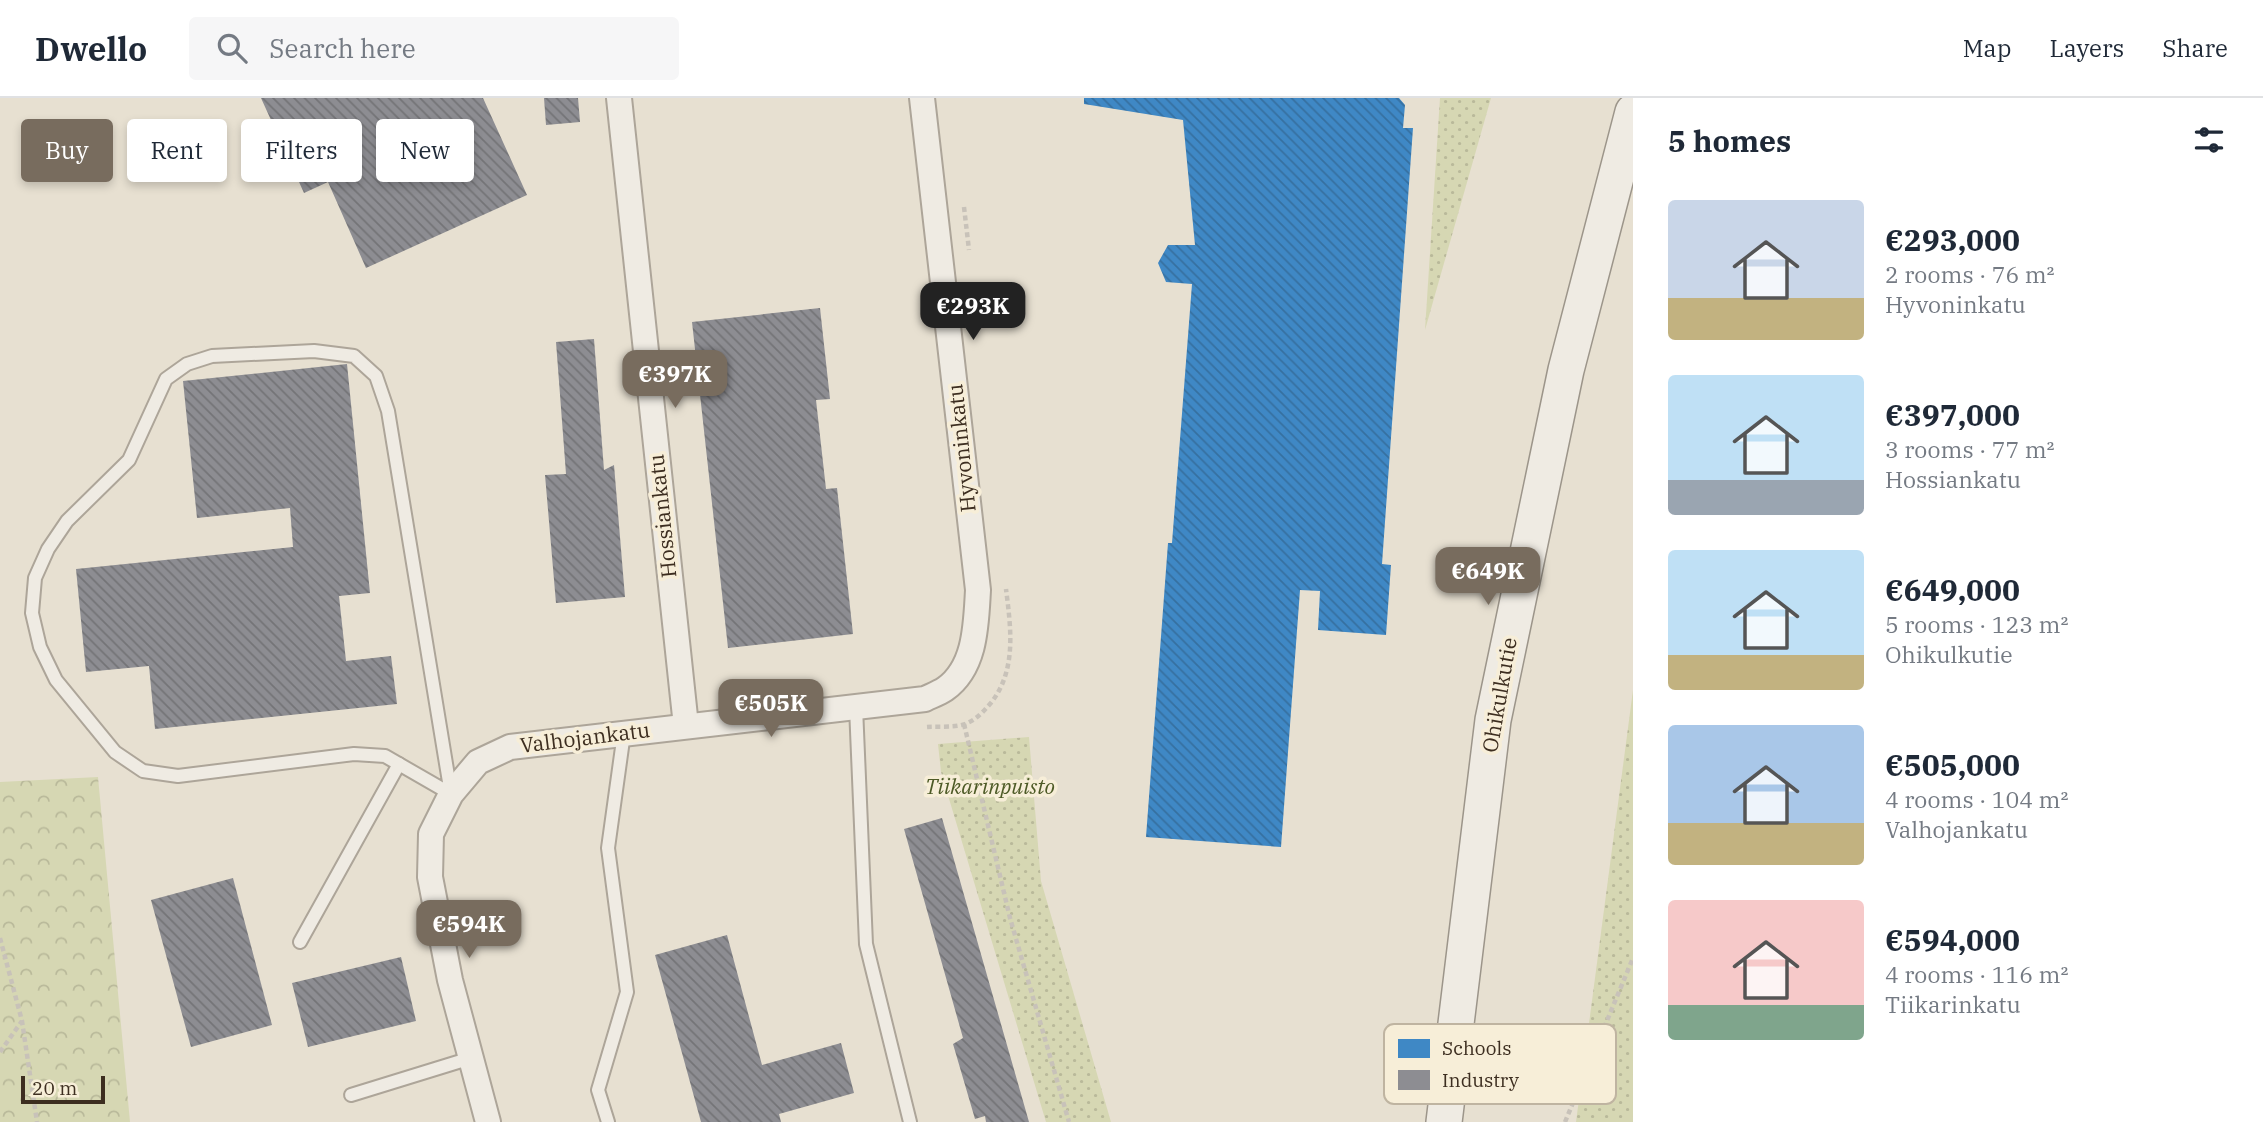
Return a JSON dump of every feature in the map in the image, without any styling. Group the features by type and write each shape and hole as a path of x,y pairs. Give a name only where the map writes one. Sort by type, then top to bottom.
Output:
{"main road":[{"name":"Ohikulkutie","path":"1456,1024 1493,720 1566,370 1633,112"},
{"name":"Ohikulkutie","path":"1444,1122 1446,1104"}],"street":[{"name":"Hossiankatu","path":"619,98 685,726"},
{"name":"Hyvoninkatu","path":"922,98 978,590"},
{"name":"Valhojankatu","path":"488,1122 450,980 430,877 431,834 451,794 478,762 510,747 925,699 946,688 963,671 976,632 978,590"}],"lane":[{"path":"314,351 354,356 376,376 388,411 451,794 385,756 354,754 178,776 143,771 115,752 56,680 40,647 32,613 35,578 48,549 67,521 129,460 166,379 187,364 212,356 314,351"},
{"path":"856,707 866,944 910,1122"},
{"path":"608,1122 598,1090 628,992 608,848 624,733"},
{"path":"300,942 399,764"},
{"path":"351,1096 471,1058"}],"path":[{"path":"962,194 970,263"},
{"path":"924,728 964,724 979,716 994,698 1009,670 1011,629 1006,589"},
{"path":"964,724 1010,918 1069,1122"},
{"path":"0,938 22,1021 37,1122"},
{"path":"1606,1024 1633,958"},
{"path":"0,1052 22,1021"},
{"path":"1565,1122 1572,1104"}],"green space":[{"path":"1440,98 1491,98 1425,330"},
{"path":"1633,690 1633,1122 1576,1122 1578,1104 1616,1104 1616,1024 1589,1024"},
{"name":"Tiikarinpuisto","path":"1029,737 1041,881 1111,1122 1046,1122 941,772 938,744"},
{"path":"98,777 130,1122 0,1122 0,782"}],"building: Schools":[{"path":"1084,98 1399,98 1405,105 1403,128 1413,128 1382,564 1391,565 1386,635 1318,630 1320,591 1300,590 1281,847 1146,837 1168,543 1172,543 1192,284 1166,282 1158,263 1168,245 1195,245 1183,120 1084,104"}],"building: Industry":[{"path":"261,98 483,98 527,195 366,268 328,182 362,182 362,119 271,119"},
{"path":"544,98 578,98 580,122 546,125"},
{"path":"299,182 328,182 304,193"},
{"path":"820,308 830,399 816,400 826,489 837,488 853,634 728,648 692,322"},
{"path":"594,339 604,470 614,465 625,597 556,603 545,475 566,474 556,342"},
{"path":"347,364 370,593 339,596 346,661 391,656 397,704 155,729 149,666 86,672 76,569 293,547 290,508 197,518 183,381"},
{"path":"942,818 1029,1122 986,1122 985,1116 975,1119 953,1044 963,1038 904,829"},
{"path":"233,878 272,1025 191,1047 151,900"},
{"path":"727,935 762,1065 841,1043 854,1093 779,1114 781,1122 701,1122 655,955"},
{"path":"401,957 416,1021 308,1047 292,983"}]}
